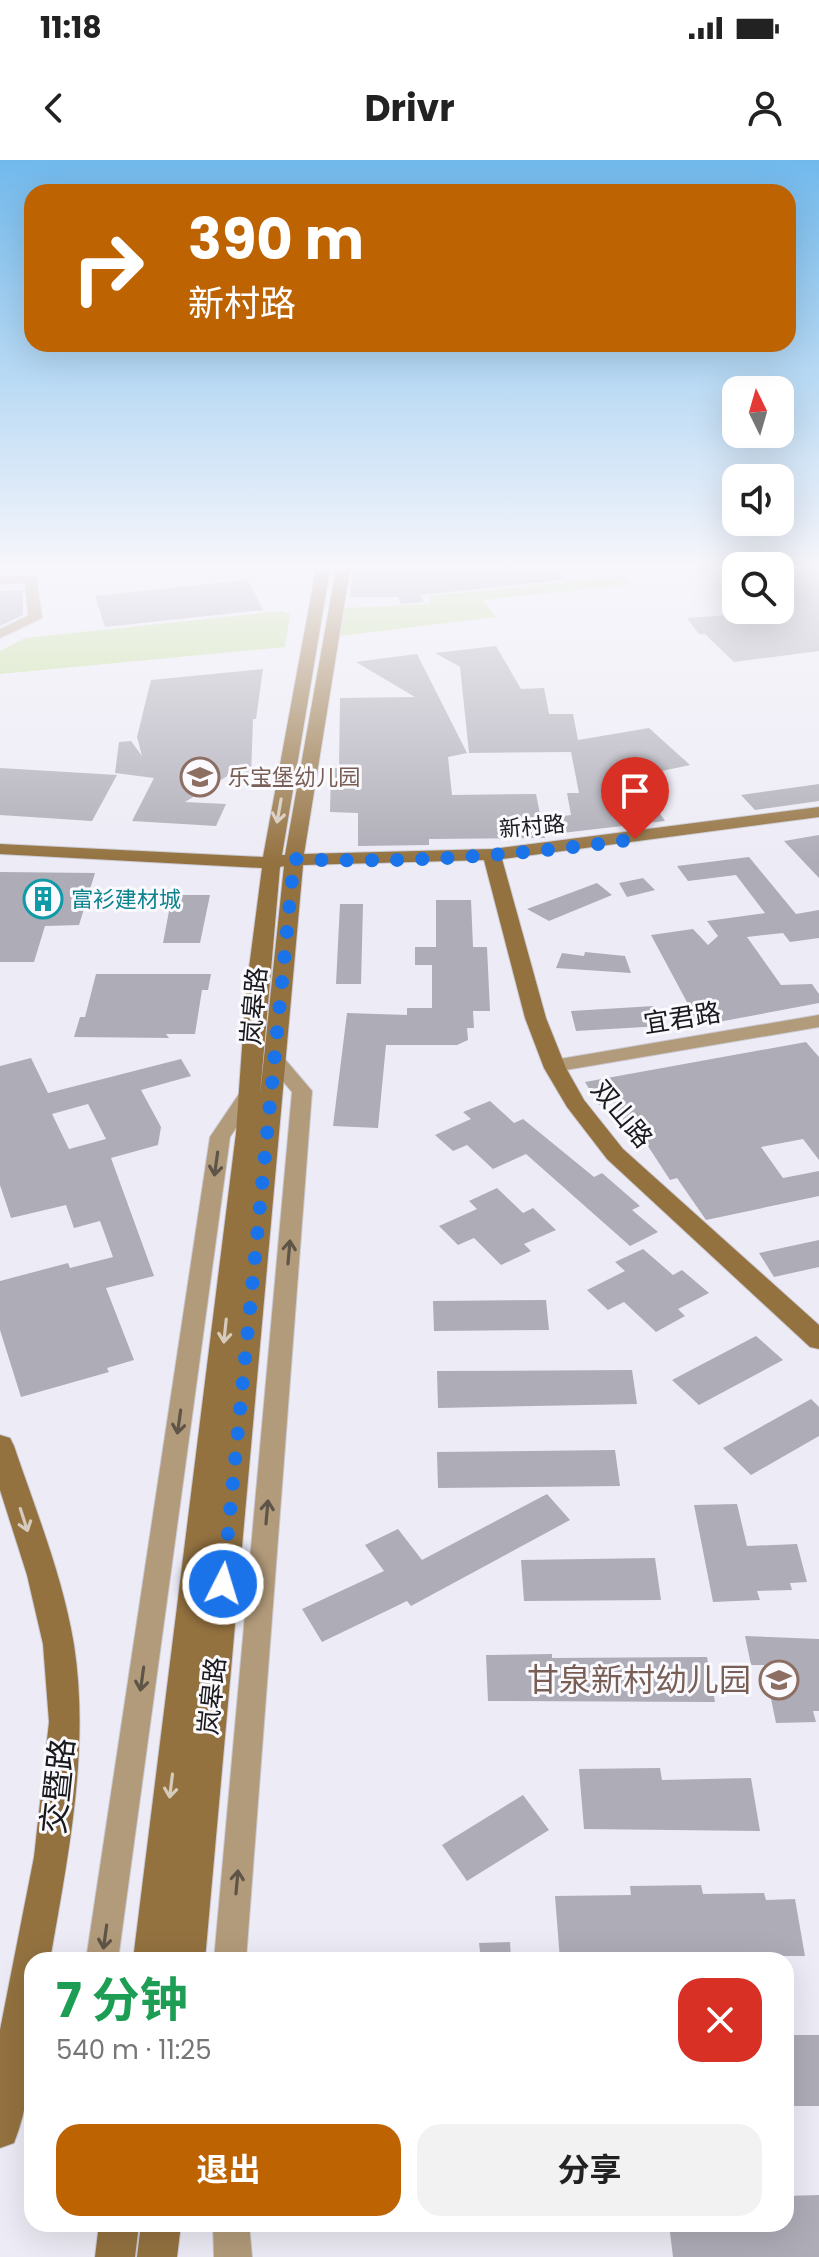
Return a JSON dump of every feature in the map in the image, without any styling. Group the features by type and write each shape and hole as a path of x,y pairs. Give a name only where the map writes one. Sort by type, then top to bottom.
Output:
{"main road":[{"name":"岚皋路","path":"188,1952 250,1037 270,857 305,667"},
{"name":"岚皋路","path":"152,1952 276,1061 294,859 326,667"},
{"name":"新村路","path":"0,838 345,860 491,854 585,845 819,812"},
{"name":"新村路","path":"0,849 270,857"},
{"name":"双山路","path":"491,854 554,1066 589,1124 615,1154 819,1340"},
{"name":"交暨路","path":"0,1446 42,1575 58,1644 65,1722 51,1857 36,1952"},
{"name":"交暨路","path":"12,2112 24,2034"},
{"path":"115,2257 118,2232"},
{"path":"157,2257 160,2232"}],"street":[{"name":"宜君路","path":"554,1066 819,1021"},
{"path":"231,1952 302,1091 276,1061"},
{"path":"103,1952 220,1137 248,1095"},
{"path":"231,2232 233,2257"}],"green space":[{"path":"0,667 75,667 0,674"}],"building":[{"path":"364,667 423,667 467,753 448,757 452,795 536,794 541,819 571,815 567,793 579,793 571,752 469,753 460,667 508,667 521,689 544,688 549,714 573,714 578,740 649,728 690,765 634,777 642,808 655,806 665,821 545,835 545,838 429,839 429,845 358,846 358,813 330,812 331,768 339,768 340,698 415,697"},
{"path":"263,669 256,719 253,719 251,776 229,775 185,802 226,804 216,826 132,821 154,778 115,773 119,742 131,741 142,756 137,737 151,680"},
{"path":"0,768 117,775 92,821 0,815"},
{"path":"819,784 819,801 755,810 741,795"},
{"path":"819,835 819,878 784,841"},
{"path":"749,857 796,914 819,910 819,938 790,942 783,933 747,937 781,985 812,984 819,994 819,1003 692,1027 679,1004 688,1004 651,935 693,929 708,945 718,936 707,921 765,913 736,875 688,881 677,866"},
{"name":"富衫建材城","path":"0,872 95,873 79,925 45,926 34,962 0,962"},
{"path":"643,878 655,890 627,897 619,883"},
{"path":"597,883 612,895 549,921 527,909"},
{"path":"172,895 210,895 200,943 163,943"},
{"path":"436,900 471,900 473,947 487,947 490,1011 473,1011 474,1028 467,1028 468,1040 457,1045 386,1045 378,1128 333,1126 347,1013 407,1015 407,1008 432,1008 432,965 415,965 415,947 436,947"},
{"path":"340,904 363,904 361,984 336,984"},
{"path":"585,952 625,956 631,973 556,968 562,953 584,956"},
{"path":"96,974 211,974 208,990 202,990 195,1034 166,1034 169,1038 74,1037 80,1017 85,1017"},
{"path":"654,1006 661,1026 576,1031 571,1011"},
{"path":"806,1042 819,1057 819,1160 803,1139 761,1147 783,1178 819,1171 819,1196 706,1220 677,1178 670,1180 644,1140 636,1141 613,1102 599,1105 585,1082"},
{"path":"31,1058 48,1093 181,1059 191,1076 141,1090 161,1127 158,1145 111,1158 154,1276 106,1288 134,1360 107,1368 109,1372 21,1397 0,1330 0,1281 68,1263 70,1268 113,1257 100,1221 74,1228 66,1205 11,1218 0,1185 0,1066","holes":["88,1104 106,1139 69,1149 52,1114"]},
{"path":"490,1101 514,1123 523,1119 594,1177 602,1173 640,1206 632,1210 658,1232 630,1246 526,1154 493,1169 467,1145 453,1151 435,1135 471,1119 463,1112"},
{"path":"497,1188 523,1213 533,1208 556,1230 524,1244 531,1251 501,1265 474,1238 458,1245 439,1226 477,1209 469,1201"},
{"path":"819,1240 819,1267 774,1277 759,1253"},
{"path":"643,1249 673,1275 682,1270 709,1293 678,1309 685,1316 656,1332 624,1302 608,1310 587,1290 625,1271 615,1262"},
{"path":"546,1300 549,1330 434,1331 433,1301"},
{"path":"756,1336 783,1360 699,1405 672,1380"},
{"path":"632,1370 637,1404 438,1408 437,1371"},
{"path":"811,1399 819,1407 819,1436 751,1475 723,1448"},
{"path":"615,1450 620,1486 438,1488 437,1452"},
{"path":"547,1494 570,1520 411,1606 407,1601 322,1642 302,1609 384,1571 365,1545 398,1529 422,1560"},
{"path":"737,1504 747,1546 797,1544 807,1582 790,1583 792,1590 757,1591 760,1600 713,1602 694,1505"},
{"path":"655,1558 661,1600 524,1601 521,1560"},
{"path":"745,1636 819,1639 819,1711 813,1711 816,1722 776,1723 764,1665 751,1665"},
{"path":"552,1654 552,1658 707,1657 715,1702 488,1701 486,1655"},
{"path":"660,1768 662,1780 751,1778 760,1831 584,1829 579,1769"},
{"path":"523,1795 549,1830 467,1881 442,1845"},
{"path":"701,1885 703,1894 764,1893 766,1900 795,1899 805,1956 794,1956 794,1952 559,1952 555,1896 631,1895 630,1886"},
{"path":"510,1942 511,1952 480,1952 479,1943"},
{"path":"794,2035 819,2035 819,2106 794,2106"},
{"path":"819,2195 819,2257 673,2257 670,2232 794,2232 794,2196"}],"place":[{"name":"乐宝堡幼儿园","path":"200,777"},
{"name":"富衫建材城","path":"43,899"},
{"name":"甘泉新村幼儿园","path":"779,1680"}],"route":[{"path":"223,1584 270,1133 294,859 491,854 635,839"}]}
